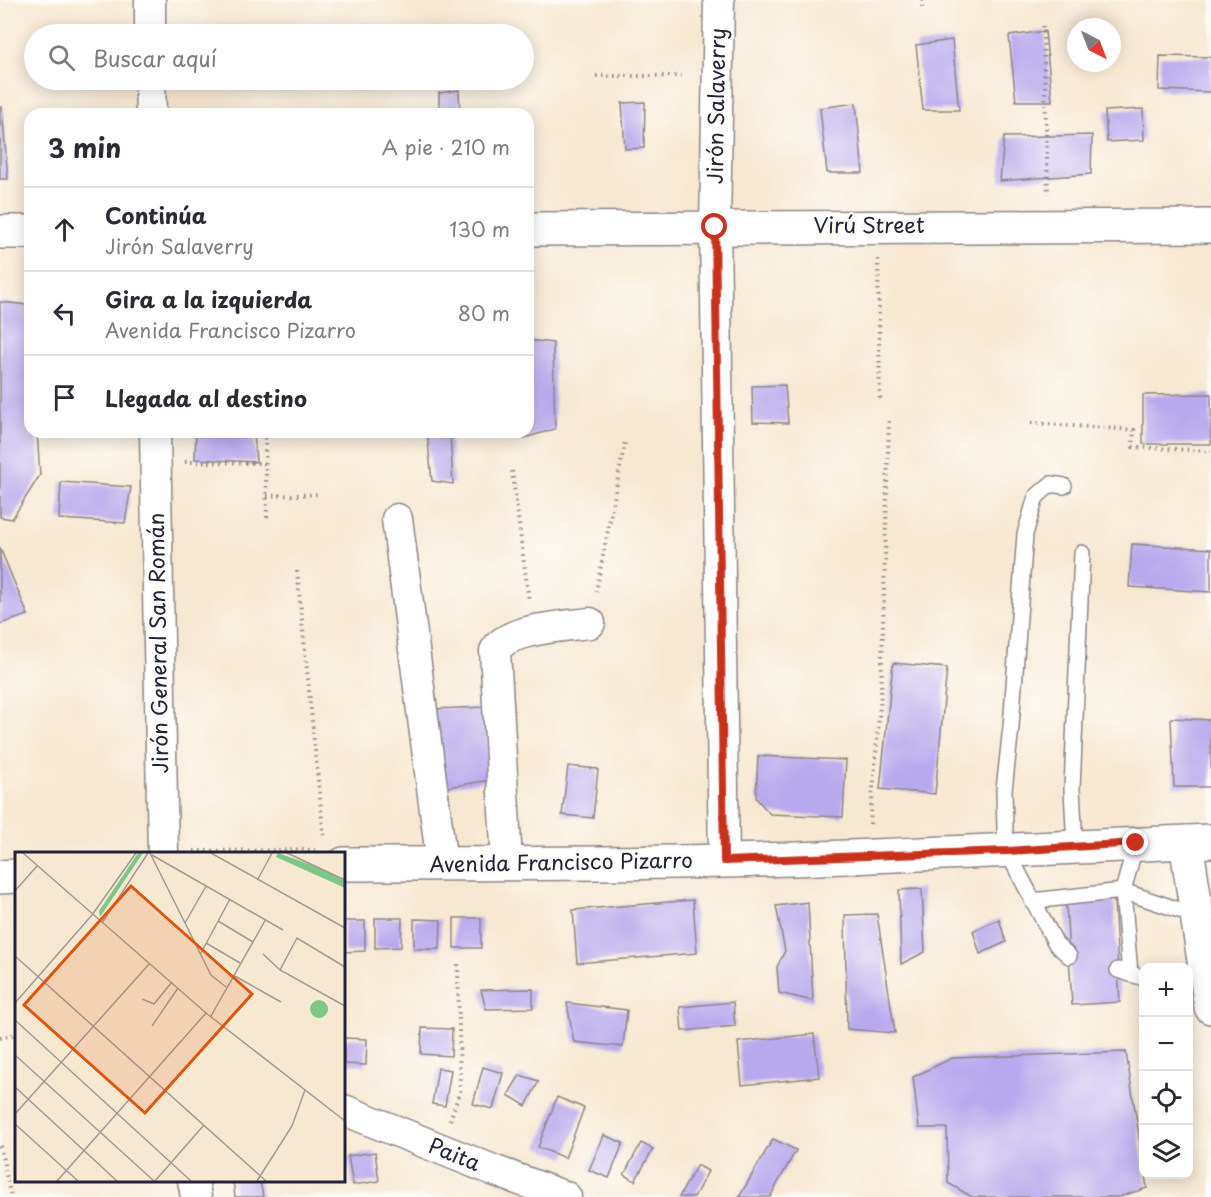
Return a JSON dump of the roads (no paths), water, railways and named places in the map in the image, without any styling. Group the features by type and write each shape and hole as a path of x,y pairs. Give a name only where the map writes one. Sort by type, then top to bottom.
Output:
{"main road":[{"name":"Virú Street","path":"534,228 1211,226"},
{"path":"0,232 24,232"},
{"name":"Avenida Francisco Pizarro","path":"345,858 442,864 724,861 1198,842"},
{"path":"1198,842 1197,916 1207,1001"},
{"path":"0,877 15,876"}],"street":[{"path":"150,0 150,24"},
{"name":"Jirón Salaverry","path":"719,0 715,227 724,861"},
{"path":"150,90 151,108"},
{"name":"Jirón General San Román","path":"155,438 163,852"},
{"path":"397,519 442,864"},
{"path":"507,863 495,651 498,644 533,630 590,623"},
{"name":"Paita","path":"345,1110 440,1149 496,1184 566,1197"},
{"path":"193,1182 196,1197"}],"lane":[{"path":"1064,486 1051,484 1036,497 1025,534 1011,727 1004,790 1007,851 1056,944 1069,956"},
{"path":"1075,847 1072,789 1082,553"},
{"path":"1131,974 1123,891 1136,843"},
{"path":"1032,901 1123,891 1197,916"}]}
